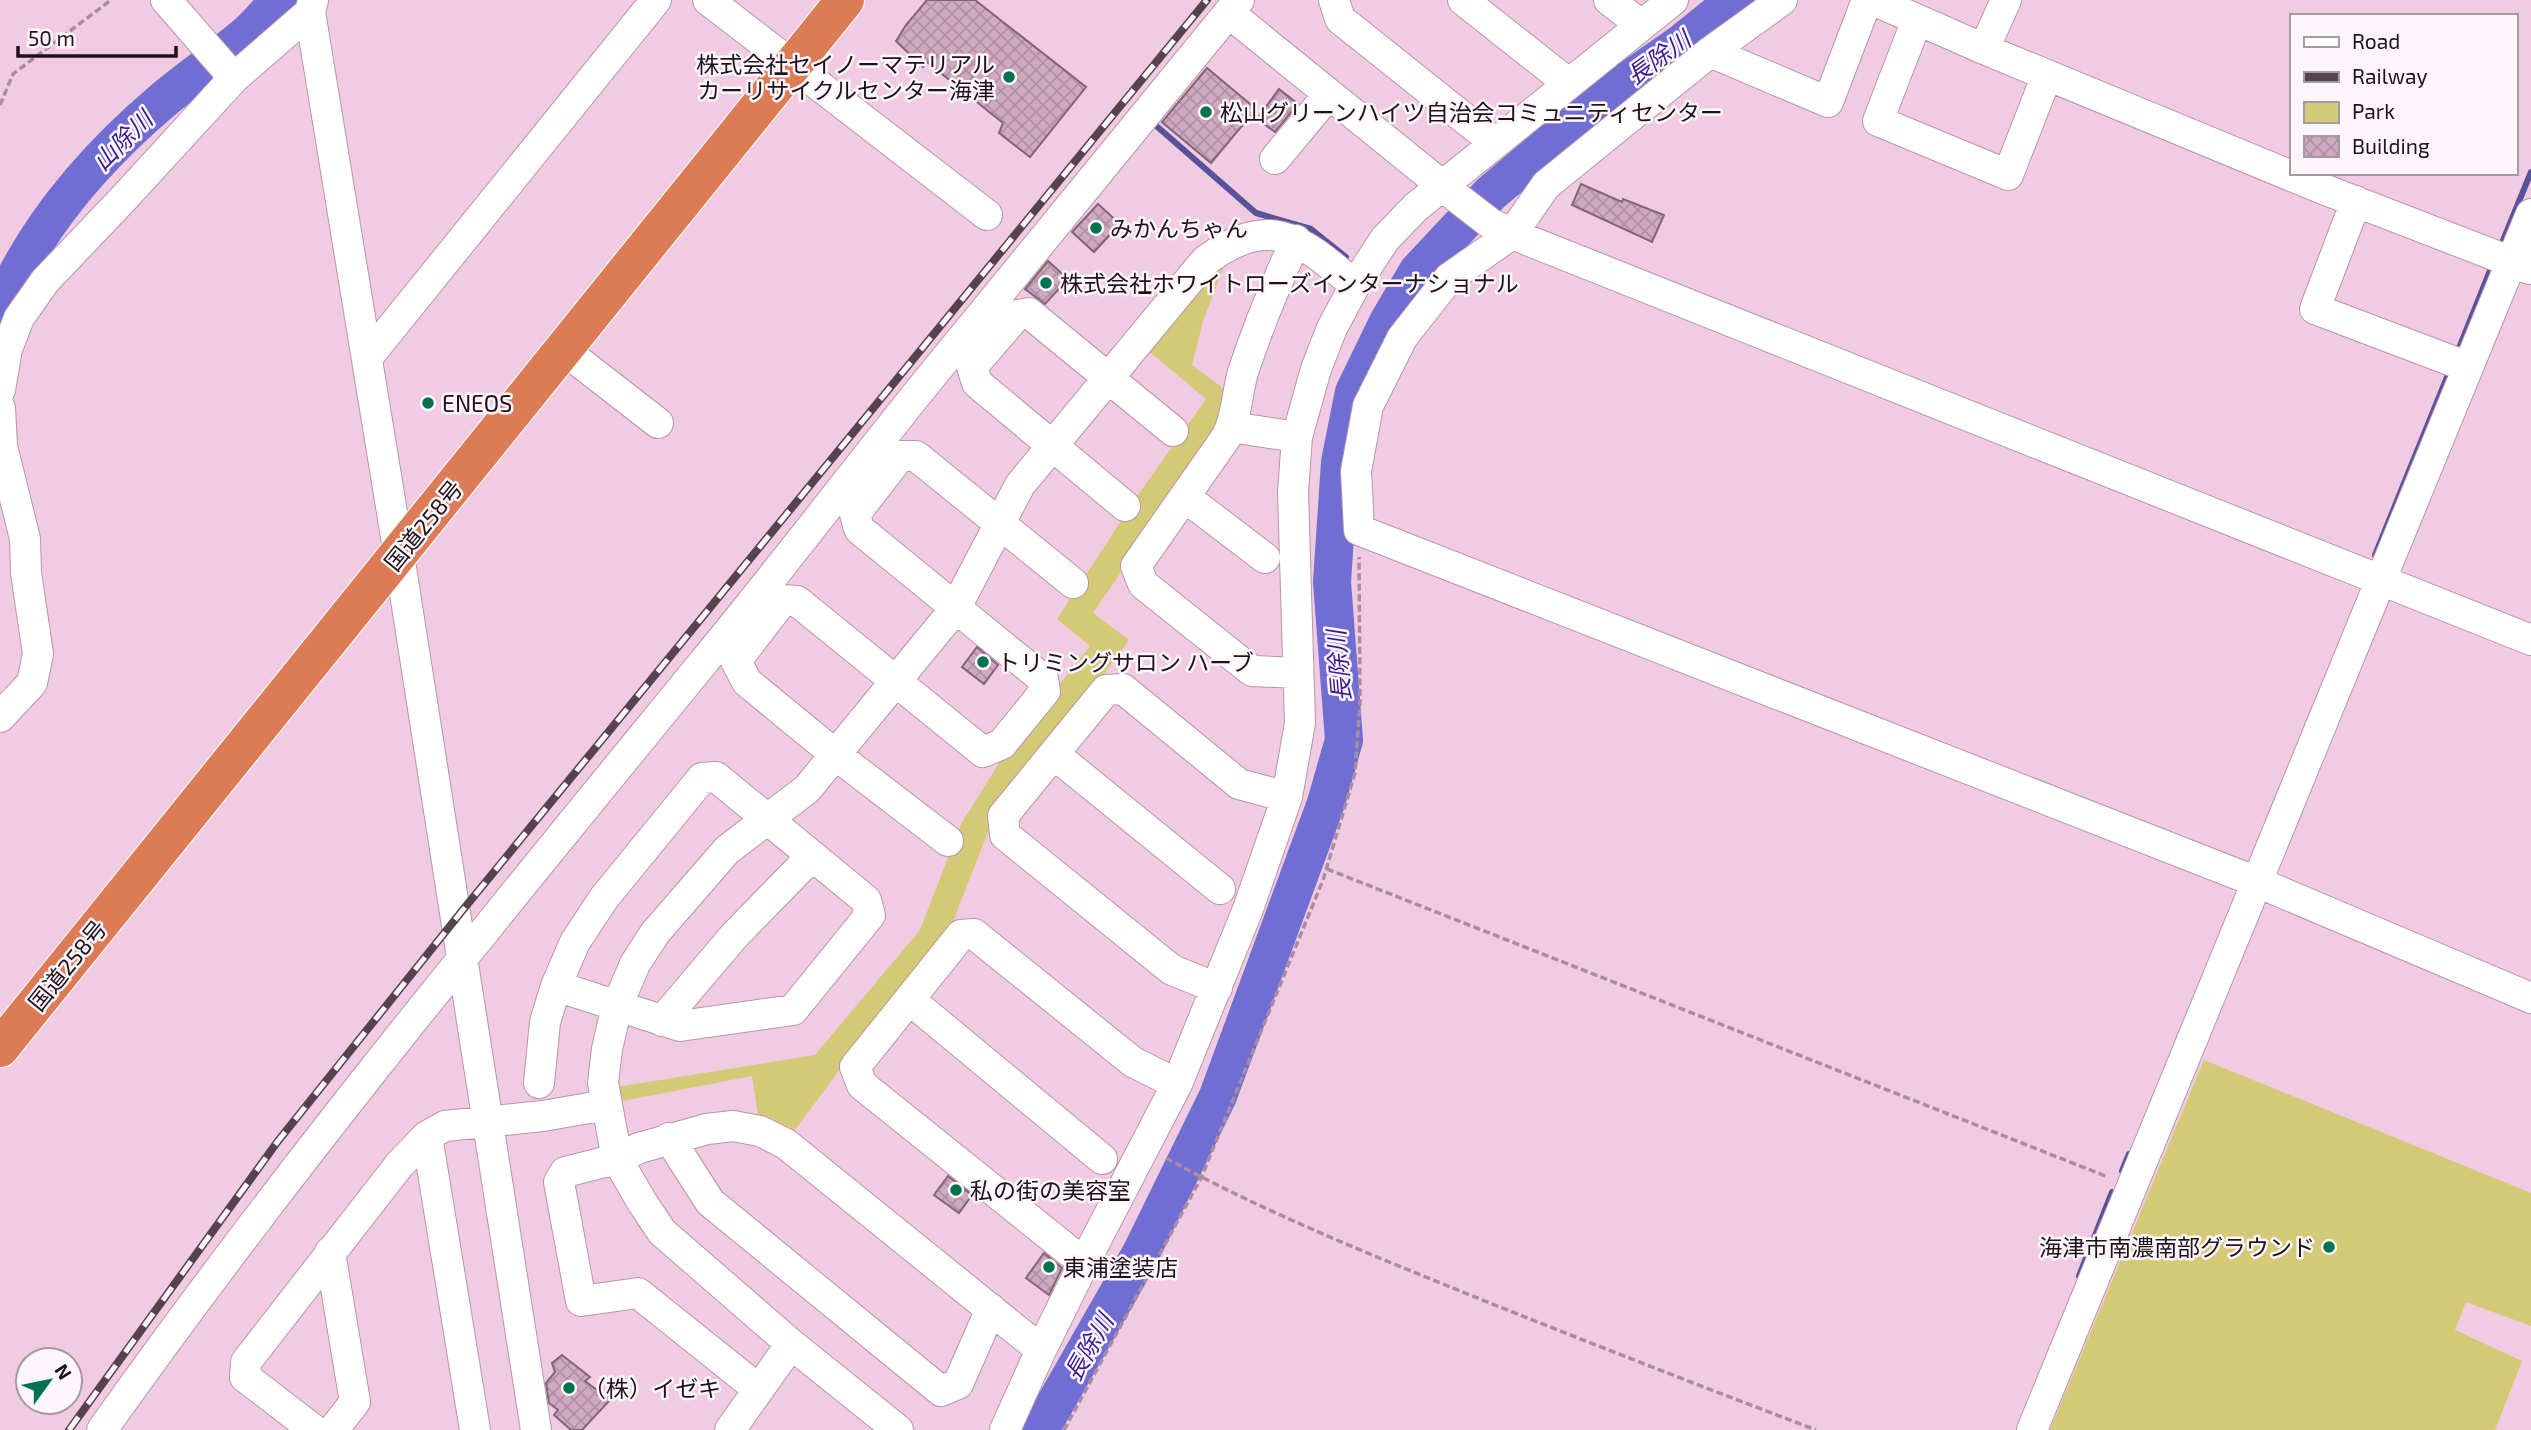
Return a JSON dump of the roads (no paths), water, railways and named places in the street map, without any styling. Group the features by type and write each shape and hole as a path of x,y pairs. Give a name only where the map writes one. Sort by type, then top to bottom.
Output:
{"highway":[{"name":"国道258号","path":"0,1048 845,0"}],"street":[{"path":"166,0 231,74"},
{"path":"367,358 656,0"},
{"path":"708,0 987,215"},
{"path":"1334,0 1339,19 1494,142"},
{"path":"1463,0 1568,83"},
{"path":"1609,0 1641,25"},
{"path":"1005,1430 1084,1263 1177,1084 1248,909 1287,797 1300,723 1293,492 1297,437 1304,408 1332,328 1354,285 1385,239 1416,207 1448,191 1494,142 1673,0"},
{"path":"1782,0 1710,52 1546,185 1449,278 1402,338 1368,406 1356,471 1359,530 2257,882 2531,998"},
{"path":"1710,52 1828,102 1867,0"},
{"path":"1873,0 1984,49 2290,174"},
{"path":"1984,49 2006,0"},
{"path":"312,6 536,1430"},
{"path":"0,390 7,349 19,318 45,281 124,198 231,74 312,6"},
{"path":"102,1430 316,1140 1234,6 1329,94 1448,191 1501,229 2531,640"},
{"path":"1917,20 1878,121 2008,175 2047,75"},
{"path":"1275,159 1329,94"},
{"path":"2292,175 2521,265"},
{"path":"2356,201 2315,309 2468,367"},
{"path":"2032,1430 2468,367 2521,265 2531,214"},
{"path":"898,1430 791,1344 662,1232 642,1202 617,1159 603,1083 607,1049 617,1006 635,964 655,933 727,850 807,789 955,609 1020,485 1205,261 1227,245 1250,236 1275,235 1296,240 1326,260 1354,285"},
{"path":"1296,240 1258,326 1242,377 1231,427 1136,566 1143,584 1252,671 1298,673"},
{"path":"1125,506 977,383 972,367 1017,315 1028,313 1173,431"},
{"path":"564,350 658,423"},
{"path":"0,408 2,446 24,539 26,573 38,654 32,683 0,717"},
{"path":"1231,427 1297,437"},
{"path":"948,841 747,682 736,661 783,600 797,600 984,752 1002,744 1045,691 1043,679 859,529 855,514 900,456 916,456 1073,583"},
{"path":"1185,497 1265,558"},
{"path":"1217,988 1172,970 1005,835 1003,816 1106,690 1122,689 1239,784 1287,797"},
{"path":"1055,755 1220,889"},
{"path":"539,1083 545,1023 556,986 575,942 604,898 702,778 716,777 866,900 870,915 793,1010 680,1026 556,986"},
{"path":"662,1020 734,936 811,857"},
{"path":"1084,1263 862,1085 855,1067 961,935 974,933 1133,1062 1177,1084"},
{"path":"910,1000 1102,1159"},
{"path":"314,1430 245,1377 246,1362 400,1164 426,1136 445,1126 606,1105"},
{"path":"758,1389 638,1293 581,1301 559,1182 565,1172 617,1159 668,1138 707,1129 733,1126 760,1131 786,1144 1041,1350"},
{"path":"426,1136 475,1430"},
{"path":"668,1138 710,1202 941,1391 958,1384 991,1309"},
{"path":"330,1252 355,1402 333,1430"},
{"path":"730,1430 791,1344"}],"waterway":[{"name":"山除川","path":"0,310 30,251 90,171 137,123 250,31 279,0"},
{"name":"長除川","path":"1040,1430 1141,1253 1218,1096 1326,803 1344,740 1332,582 1340,462 1354,392 1388,322 1418,271 1491,193 1611,92 1680,44 1735,0"},
{"path":"1153,123 1256,213 1311,229 1346,257"},
{"path":"2500,248 2531,172"},
{"path":"2457,353 2491,268"},
{"path":"1390,291 1401,301"},
{"path":"2375,555 2447,377"},
{"path":"2122,1171 2129,1154"},
{"path":"2079,1276 2112,1192"}],"railway":[{"path":"69,1430 278,1141 466,906 1207,0"}],"place":[{"name":"株式会社セイノーマテリアル カーリサイクルセンター海津","path":"1009,77"},
{"name":"松山グリーンハイツ自治会コミュニティセンター","path":"1206,112"},
{"name":"みかんちゃん","path":"1096,228"},
{"name":"株式会社ホワイトローズインターナショナル","path":"1046,283"},
{"name":"ENEOS","path":"428,403"},
{"name":"トリミングサロン ハーブ","path":"983,662"},
{"name":"私の街の美容室","path":"956,1190"},
{"name":"海津市南濃南部グラウンド","path":"2329,1247"},
{"name":"東浦塗装店","path":"1049,1267"},
{"name":"（株）イゼキ","path":"569,1388"}]}
